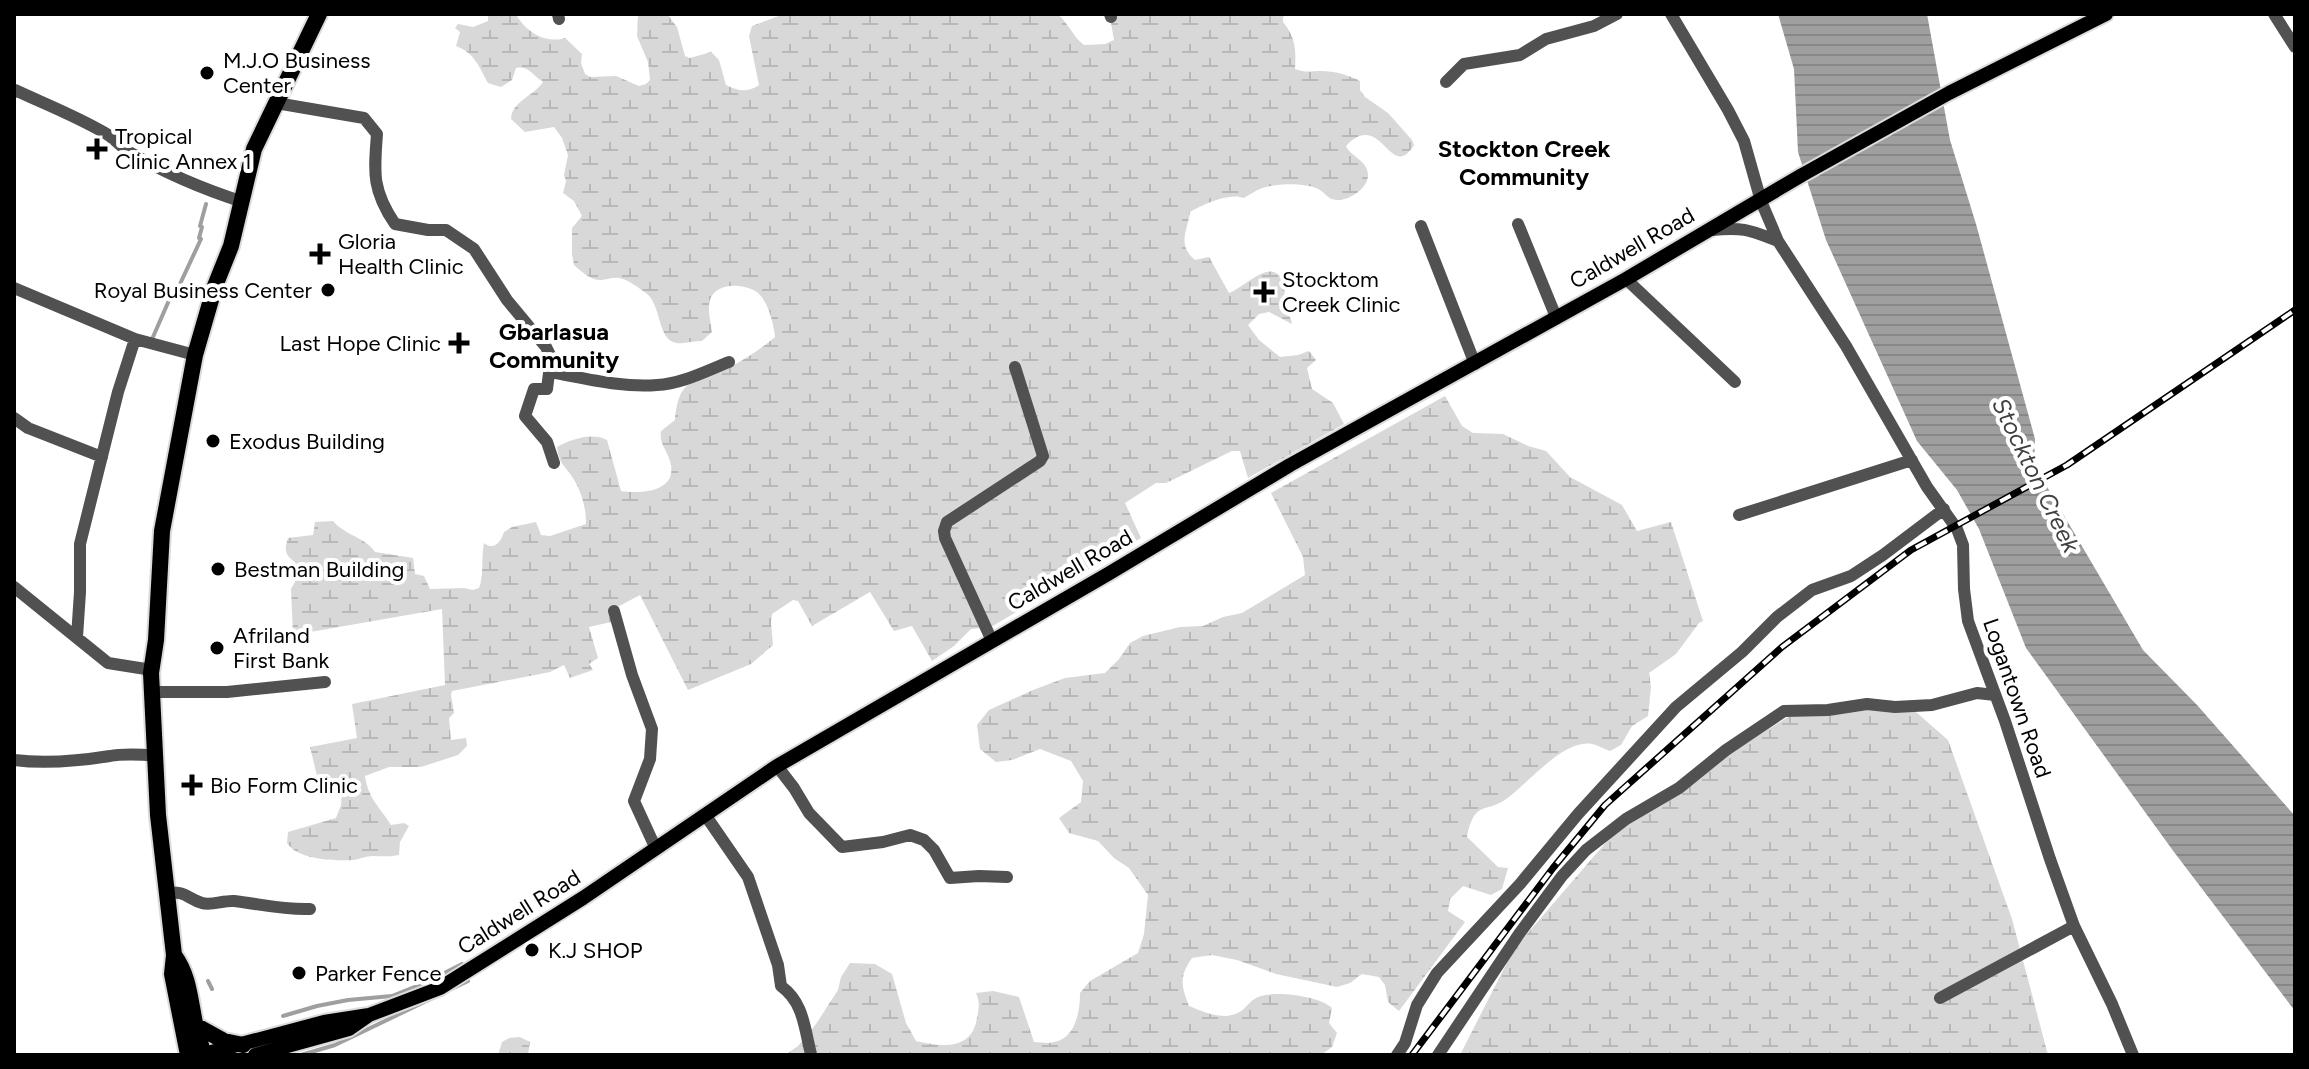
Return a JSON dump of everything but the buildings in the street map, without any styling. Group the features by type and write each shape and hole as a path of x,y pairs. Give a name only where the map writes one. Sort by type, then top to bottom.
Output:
{"highway":[{"path":"188,1055 172,974 174,955 158,815 155,755 152,670 162,531 195,355 243,202 254,149 319,14"},
{"path":"174,955 181,964 188,985 202,1055"},
{"path":"195,1025 249,1050"}],"main road":[{"name":"Caldwell Road","path":"202,1055 249,1050 324,1022 369,1015 440,988 583,898 777,766 1290,465 1626,279 1949,93 2106,14"}],"street":[{"path":"1446,82 1464,64 1520,55 1546,39 1594,26 1617,14"},
{"name":"Logantown Road","path":"1671,14 1744,141 1761,201 1778,241 1846,346 1927,487 1957,529 1963,545 1968,621 2074,926 2133,1055"},
{"path":"2274,14 2295,47"},
{"path":"14,92 108,134 132,154 199,188 243,202"},
{"path":"276,103 364,118 377,134 375,182 383,206 395,224 446,230 474,249 507,300 551,357 547,389 534,389 525,416 547,442 554,463"},
{"path":"1518,224 1556,317"},
{"path":"1421,226 1475,364"},
{"path":"1707,230 1747,229 1778,241"},
{"path":"1626,279 1735,382"},
{"path":"14,288 135,339 195,355"},
{"path":"77,637 80,544 118,392 135,339"},
{"path":"550,372 630,384 659,385 689,378 729,362"},
{"path":"992,641 944,531 947,522 1040,461 1043,456 1015,367"},
{"path":"14,418 28,428 102,457"},
{"path":"1739,515 1912,460"},
{"path":"1397,1055 1405,1043 1417,1005 1437,973 1676,707 1812,590 1851,576 1944,509"},
{"path":"14,587 108,663 152,670"},
{"path":"614,611 632,675 652,729 650,759 634,801 656,849"},
{"path":"153,692 227,692 325,682"},
{"path":"1438,1055 1519,934 1562,876 1586,850 1626,819 1679,788 1726,750 1784,711 1828,710 1867,704 1895,707 1932,705 1977,693 1995,695"},
{"path":"14,760 31,762 155,755"},
{"path":"777,766 809,813 842,847 910,835 924,840 934,850 950,878 1007,877"},
{"path":"706,816 748,877 778,965 781,986 794,996 801,1010 811,1054"},
{"path":"166,893 191,896 202,903 232,901 286,910 310,909"},
{"path":"1940,998 2074,926"}],"green space":[{"path":"488,14 516,14 537,35 551,39 565,38 582,54 581,63 585,74 590,77 616,76 639,86 650,80 648,62 637,36 638,14 667,14 677,27 685,56 690,58 711,52 719,60 726,85 742,90 759,85 749,36 752,26 784,14 1057,14 1084,45 1105,44 1114,40 1111,23 1115,14 1287,14 1283,22 1294,44 1295,69 1326,71 1360,81 1360,90 1365,97 1388,113 1414,145 1406,155 1398,156 1377,139 1368,135 1358,137 1346,146 1365,165 1368,174 1362,189 1352,196 1334,200 1316,188 1288,184 1266,187 1244,198 1217,200 1190,212 1185,243 1195,260 1209,257 1229,293 1265,272 1276,273 1286,282 1284,304 1292,324 1269,312 1259,314 1248,325 1259,340 1280,357 1309,351 1316,360 1307,368 1312,389 1333,403 1344,424 1248,478 1240,451 1232,451 1166,483 1156,483 1125,503 1141,538 991,627 971,629 932,661 912,626 894,631 870,592 812,626 798,601 793,600 772,614 773,645 751,664 688,690 640,595 610,611 611,622 589,627 598,658 589,664 593,670 570,678 564,665 550,672 452,691 454,713 449,718 451,740 466,738 467,746 458,755 421,767 389,767 365,776 371,796 391,825 404,823 409,826 400,842 399,855 337,860 299,853 287,843 288,832 336,818 341,805 342,790 321,792 310,747 357,738 352,704 445,685 442,609 293,635 291,589 295,582 295,562 286,552 288,538 313,535 315,522 333,521 375,552 413,558 415,574 424,576 430,589 479,588 484,543 494,546 512,527 536,522 541,535 550,536 586,524 580,492 561,462 557,447 582,438 607,440 621,491 648,491 664,485 671,471 661,431 675,420 680,395 685,388 740,361 775,337 770,315 760,295 748,288 733,286 713,294 709,308 712,332 702,341 671,341 646,293 622,279 593,279 574,265 572,228 582,216 574,201 563,193 568,155 562,138 554,127 525,132 511,119 519,103 543,82 520,67 516,68 512,80 501,87 488,83 472,57 456,46 460,32 455,28 458,24 473,27 488,21"},
{"path":"1445,396 1462,426 1473,433 1503,434 1546,451 1570,477 1622,505 1637,531 1671,522 1703,621 1676,654 1649,673 1648,716 1632,726 1621,745 1610,751 1592,744 1570,748 1509,797 1482,809 1474,817 1467,837 1498,867 1508,868 1502,889 1491,895 1463,886 1450,899 1448,911 1465,922 1399,1011 1388,1002 1385,985 1379,977 1362,974 1350,983 1337,987 1276,974 1212,955 1192,958 1185,971 1183,987 1189,1006 1226,1016 1238,1013 1254,999 1265,995 1308,997 1332,1008 1329,1023 1337,1033 1332,1047 1321,1055 785,1055 798,1046 816,1024 838,990 841,977 850,963 875,964 892,974 906,1023 916,1041 945,1045 962,1041 974,1029 979,1008 976,993 993,991 1019,997 1034,1042 1052,1043 1067,1035 1078,1015 1080,993 1090,981 1138,953 1144,934 1148,895 1129,868 1098,841 1069,833 1059,818 1081,802 1083,781 1071,761 1040,749 1012,760 996,762 980,749 977,725 989,710 1033,690 1065,678 1105,673 1130,643 1143,636 1180,627 1203,626 1242,613 1305,575 1303,557 1271,493"},
{"path":"1909,706 1948,740 2012,919 2048,1055 1460,1055 1514,949 1626,819 1796,712"},
{"path":"520,1037 530,1042 528,1055 498,1055 502,1042"}],"shaded area":[{"path":"1778,14 1927,14 1950,140 2035,439 2034,474 2046,485 2143,650 2197,705 2295,816 2295,1011 2174,852 2026,648 1979,529 1957,490 1917,441 1826,240 1798,152 1794,69"}],"waterway":[{"path":"153,337 201,239 200,226 206,204"},
{"path":"283,1016 348,1000 392,996 462,964"},
{"path":"208,981 212,989"},
{"path":"301,1055 335,1045 468,981"}],"railway":[{"path":"1412,1055 1553,868 1605,805 1782,647 1911,550 2067,465 2295,310"}],"place":[{"name":"M.J.O Business Center","path":"207,73"},
{"name":"Tropical Clinic Annex 1","path":"97,149"},
{"name":"Gloria Health Clinic","path":"320,254"},
{"name":"Royal Business Center","path":"328,290"},
{"name":"Stocktom Creek Clinic","path":"1264,292"},
{"name":"Last Hope Clinic","path":"459,343"},
{"name":"Exodus Building","path":"213,441"},
{"name":"Bestman Building","path":"218,569"},
{"name":"Afriland First Bank","path":"217,648"},
{"name":"Bio Form Clinic","path":"192,785"},
{"name":"K.J SHOP","path":"532,950"},
{"name":"Parker Fence","path":"299,973"}],"district":[{"name":"Stockton Creek Community","path":"1524,162"},
{"name":"Gbarlasua Community","path":"554,345"}],"water label":[{"name":"Stockton Creek","path":"2036,475"}]}
